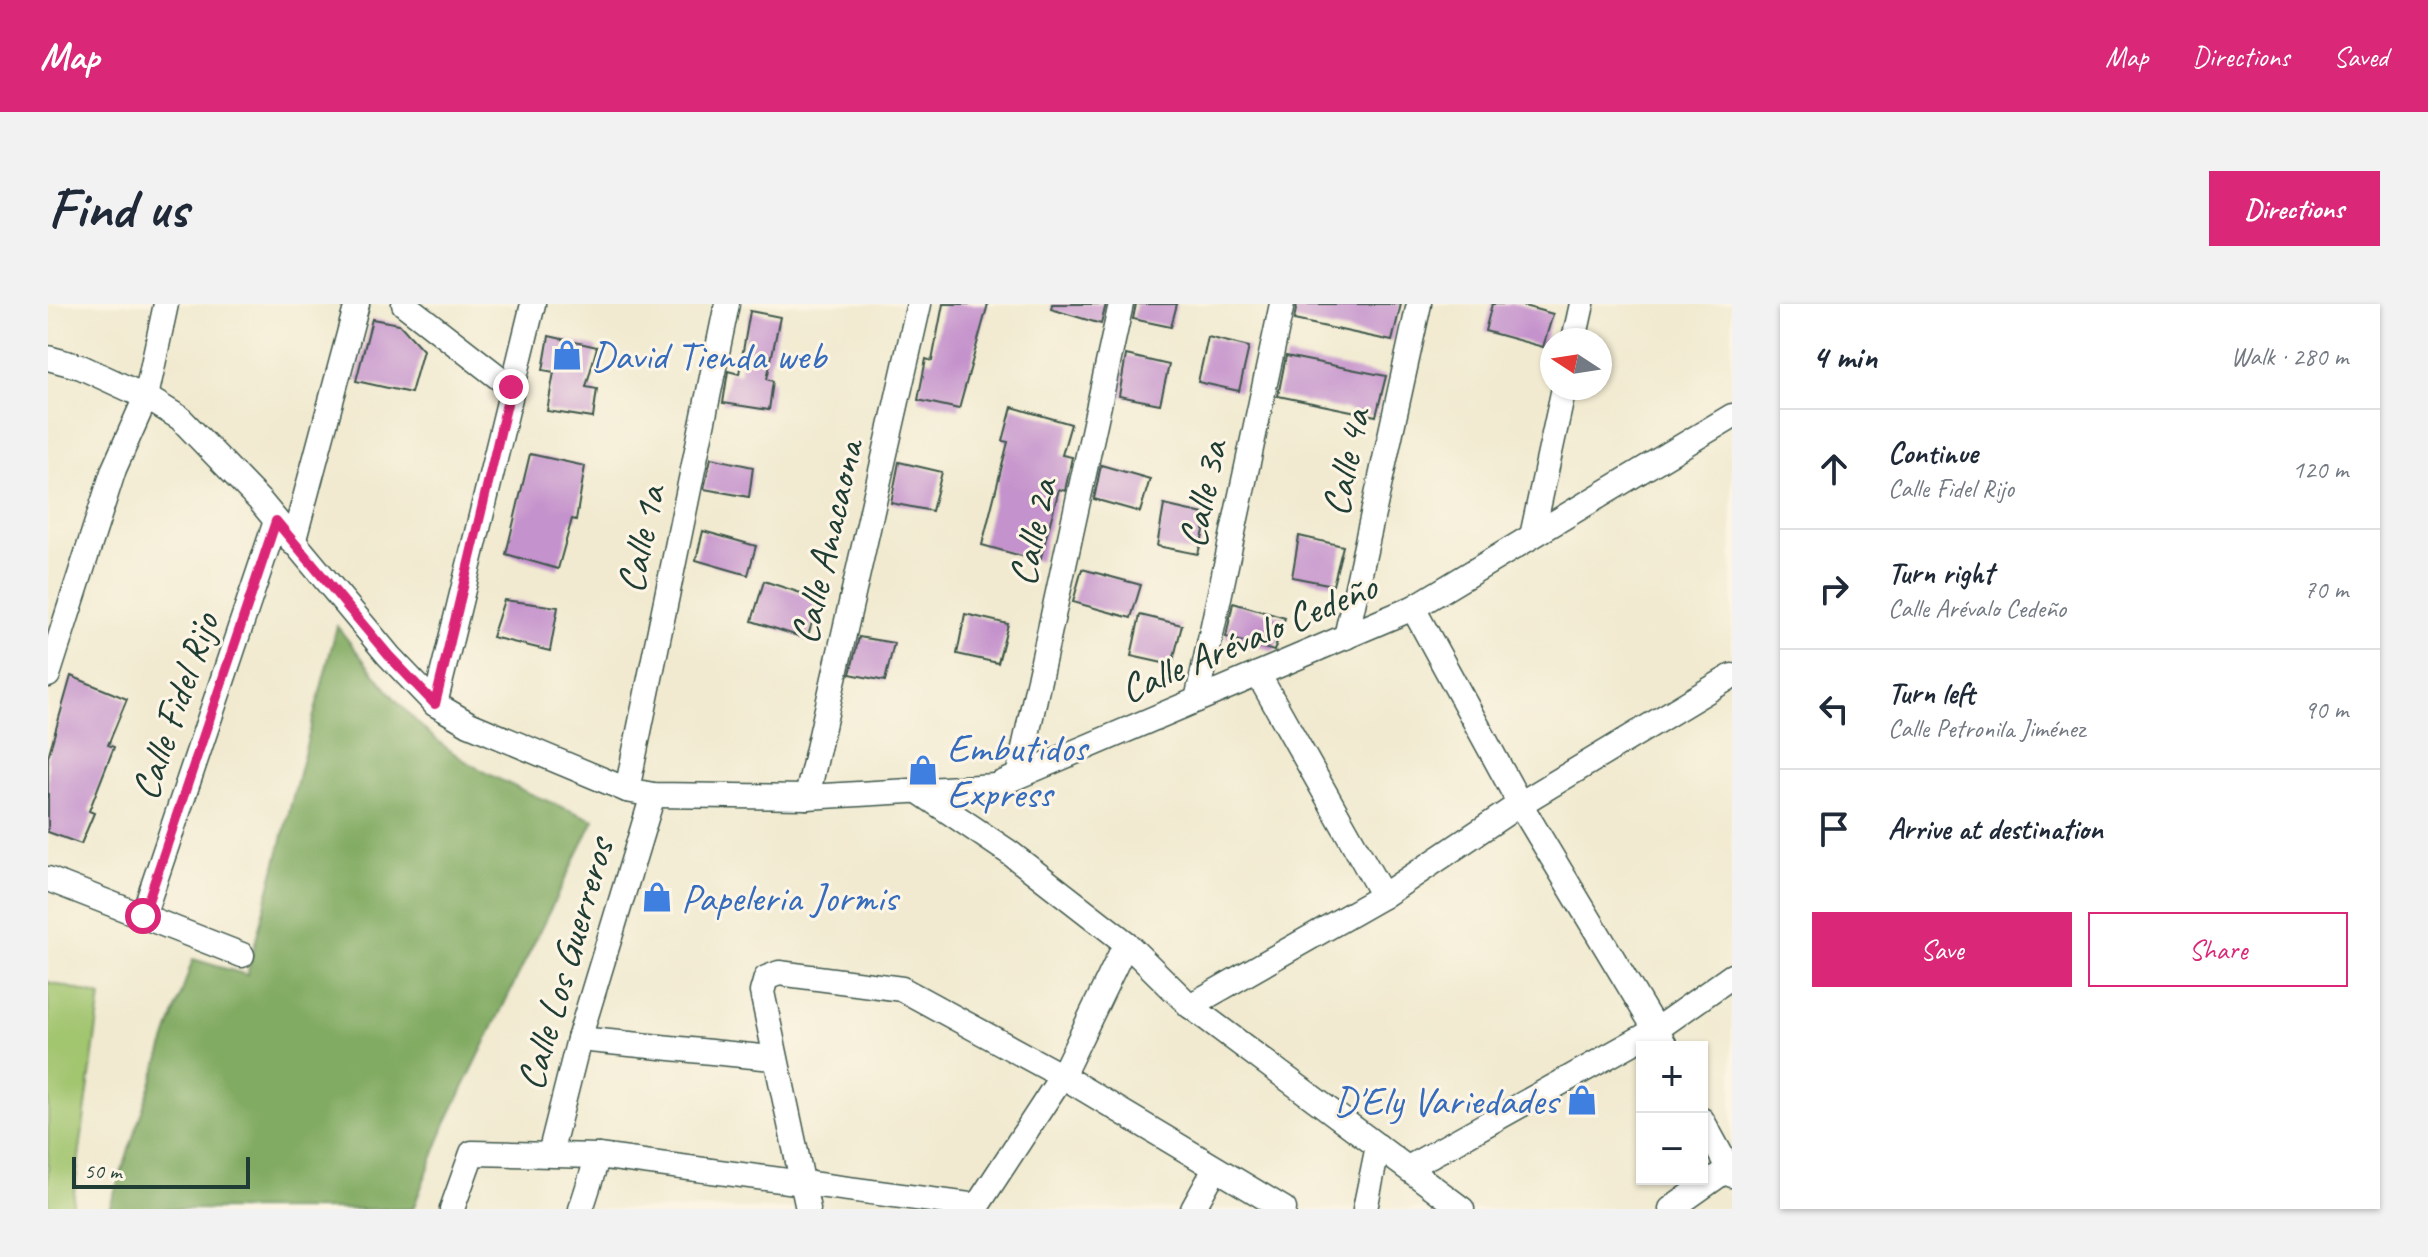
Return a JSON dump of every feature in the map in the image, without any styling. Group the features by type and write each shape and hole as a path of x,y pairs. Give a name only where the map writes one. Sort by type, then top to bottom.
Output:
{"street":[{"path":"48,675 114,469 146,397 166,304"},
{"path":"293,543 357,304"},
{"path":"404,304 511,387"},
{"path":"435,704 533,304"},
{"name":"Calle 1a","path":"627,790 727,304"},
{"name":"Calle Anacaona","path":"807,797 919,304"},
{"name":"Calle 2a","path":"1018,776 1121,304"},
{"name":"Calle 3a","path":"1197,700 1282,304"},
{"name":"Calle 4a","path":"1346,637 1419,304"},
{"path":"1577,328 1582,304"},
{"name":"Calle Arévalo Cedeño","path":"48,358 81,367 146,397 180,418 276,521 435,704 469,724 627,790 653,795 807,797 995,786 1413,608 1732,416"},
{"path":"1532,536 1561,400"},
{"name":"Calle Fidel Rijo","path":"143,916 276,521"},
{"path":"1413,608 1520,804 1661,1038"},
{"path":"1258,674 1383,896"},
{"path":"1190,1006 1383,896 1520,804 1732,676"},
{"path":"918,791 1010,853 1126,943 1190,1006 1462,1209"},
{"name":"Calle Los Guerreros","path":"550,1154 579,1039 653,795"},
{"path":"48,879 242,955"},
{"path":"452,1209 472,1153 598,1156 976,1207 1062,1076 1126,943"},
{"path":"808,1209 773,1058 762,992 766,978 779,973 902,989 1062,1076 1284,1209"},
{"path":"1408,1168 1661,1038 1732,976"},
{"path":"579,1039 773,1058"},
{"path":"1671,1209 1730,1170 1708,1131"},
{"path":"1365,1209 1378,1146"},
{"path":"581,1209 598,1156"},
{"path":"1193,1209 1215,1169"}],"green space":[{"path":"337,626 395,699 445,747 495,777 594,820 446,1123 413,1209 109,1209 193,959 247,975"},
{"path":"48,982 101,996 72,1209 48,1209"}],"building":[{"path":"943,304 988,304 959,409 918,400 926,359 932,361"},
{"path":"1052,304 1106,304 1101,324 1051,309"},
{"path":"1136,304 1177,304 1171,327 1133,319"},
{"path":"1297,304 1401,304 1392,341 1294,320"},
{"path":"1492,304 1517,304 1553,314 1549,328 1540,328 1540,346 1485,331"},
{"path":"750,311 780,317 767,379 773,381 769,410 723,403 728,371 739,374"},
{"path":"372,319 399,324 423,350 411,393 356,381"},
{"path":"549,336 597,347 586,387 597,389 593,418 547,411 554,372 543,370"},
{"path":"1208,337 1249,347 1239,391 1198,382"},
{"path":"1126,355 1169,365 1160,404 1119,396"},
{"path":"1286,356 1386,376 1376,416 1278,396"},
{"path":"1012,407 1071,424 1062,455 1072,457 1065,491 1059,489 1040,561 982,545 1008,442 1003,441"},
{"path":"530,454 585,466 576,520 572,519 558,569 506,554"},
{"path":"711,458 753,467 749,497 704,489"},
{"path":"899,462 942,472 932,511 891,503"},
{"path":"1101,465 1150,479 1140,512 1094,499"},
{"path":"1164,505 1208,515 1198,554 1157,546"},
{"path":"703,531 756,546 748,575 696,560"},
{"path":"1299,536 1343,546 1333,585 1292,577"},
{"path":"1082,569 1141,585 1131,618 1073,602"},
{"path":"764,581 819,599 807,639 752,621"},
{"path":"504,600 558,607 550,651 492,637"},
{"path":"1233,603 1285,618 1274,651 1226,637"},
{"path":"965,614 1008,624 998,663 957,654"},
{"path":"1140,615 1182,625 1172,665 1131,656"},
{"path":"859,637 894,643 885,681 850,674"},
{"path":"71,676 127,699 108,745 114,747 89,811 94,813 81,844 48,832 48,757"}],"place":[{"name":"David Tienda web","path":"567,355"},
{"name":"Embutidos Express","path":"923,770"},
{"name":"Papeleria Jormis","path":"657,897"},
{"name":"D'Ely Variedades","path":"1582,1100"}],"route":[{"path":"143,916 276,521 389,656 435,704 511,387"}]}
